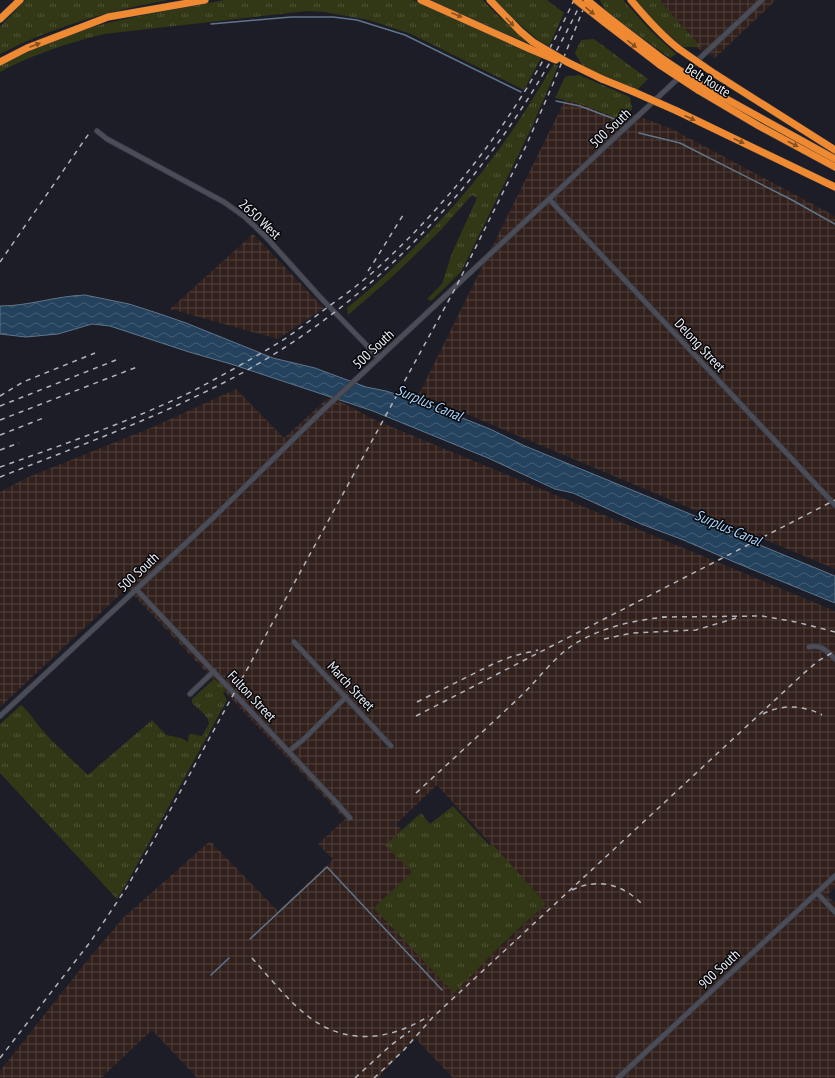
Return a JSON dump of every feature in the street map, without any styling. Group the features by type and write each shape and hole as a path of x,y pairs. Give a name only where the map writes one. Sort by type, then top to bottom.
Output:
{"highway":[{"path":"0,15 14,0"},
{"path":"0,19 20,0"},
{"path":"0,62 27,48 108,17 205,0"},
{"path":"421,0 561,58 602,79 677,111 835,187"},
{"path":"490,0 532,45"},
{"name":"Belt Route","path":"576,0 700,88 759,126 835,167"},
{"name":"Belt Route","path":"587,0 606,20"},
{"path":"631,0 667,40 679,50 835,150"},
{"name":"Belt Route","path":"700,88 835,159"}],"street":[{"name":"500 South","path":"0,716 214,517 333,401 762,0"},
{"name":"2650 West","path":"98,132 107,139 224,202 245,217 266,237 320,297 379,358"},
{"name":"Delong Street","path":"549,199 835,505"},
{"name":"Fulton Street","path":"136,589 350,818"},
{"name":"March Street","path":"294,642 391,746"},
{"path":"809,647 821,647 835,660"},
{"path":"190,694 214,671"},
{"path":"289,751 304,739 346,697"},
{"name":"900 South","path":"618,1078 835,876"},
{"path":"817,893 835,912"}],"shaded area":[{"path":"648,0 776,0 715,58 684,41"},
{"path":"570,90 672,129 835,216 835,569 419,394"},
{"path":"253,234 324,308 278,339 170,309"},
{"path":"236,389 284,438 330,396 375,420 835,611 835,888 827,895 835,903 835,1078 453,1078 415,1038 378,1078 197,1078 152,1030 101,1078 0,1078 0,1071 86,962 123,918 210,841 278,911 333,859 318,844 345,819 127,588 0,707 0,492 26,478 153,427","holes":["437,785 546,904 456,988 429,858 396,824"]}],"green space":[{"path":"25,0 169,0 104,14 82,21 20,44 0,54 0,27"},
{"path":"224,0 413,0 542,56 524,90 411,34 369,20 324,12 307,11 104,34 51,50 0,72 0,65 44,44 72,33 129,18"},
{"path":"429,0 483,0 495,13 532,45"},
{"path":"492,0 547,0 564,13 549,46 538,40"},
{"path":"600,0 623,0 651,31 676,54 670,58 606,11"},
{"path":"634,0 659,0 701,47 683,47 661,28"},
{"path":"594,39 648,79 637,90 583,67 575,53 581,40"},
{"path":"554,64 558,66 530,131 461,272 431,301 427,299 442,284 452,253 477,198 472,195 438,233 393,276 348,315 347,308 411,251 471,186 512,132"},
{"path":"579,75 630,97 632,109 621,121 589,107 555,98 565,77"},
{"path":"214,679 226,688 223,693 227,700 117,899 0,773 0,724 21,705 28,711 50,739 88,775 152,720 166,735 181,738 188,742 189,734 202,736 209,724 208,719 192,703 192,699"},
{"path":"453,806 489,845 493,845 546,904 501,945 454,993 374,908 412,872 385,845 421,813 430,824"}],"water":[{"path":"85,295 129,304 157,313 273,358 315,368 366,387 386,391 427,404 490,429 525,446 746,537 762,546 835,576 835,603 641,524 573,493 555,489 488,458 373,411 231,364 110,326 92,324 58,334 26,337 0,334 0,306 11,306"}],"waterway":[{"path":"211,24 291,17 333,17 357,20 405,35 521,92"},
{"path":"556,101 580,106 617,120"},
{"path":"639,133 680,143 792,200 835,224"},
{"path":"250,939 327,867 442,990"},
{"path":"211,975 229,958"}],"railway":[{"path":"0,467 122,422 193,391 283,340 345,295 372,273 403,244 461,181 487,147 534,76 574,0"},
{"path":"0,1058 91,941 127,887 156,836 456,287 526,146 587,0"},
{"path":"0,477 115,432 199,395 227,381 283,348 336,311 386,269 432,223 475,174 513,121 548,66 578,9"},
{"path":"0,262 90,132"},
{"path":"368,271 405,212"},
{"path":"0,396 23,382 95,353"},
{"path":"0,406 116,360"},
{"path":"0,420 137,367"},
{"path":"0,435 46,417"},
{"path":"0,450 19,443"},
{"path":"416,716 835,500"},
{"path":"662,617 762,616 796,622 835,632"},
{"path":"416,793 524,693 568,648 586,637 620,625 666,617"},
{"path":"604,639 632,633 696,630 736,618"},
{"path":"417,702 495,663 513,656 538,650"},
{"path":"374,1078 403,1051 432,1018 803,674 818,661 835,651"},
{"path":"763,714 785,707 792,707 808,709 822,715"},
{"path":"572,890 592,884 611,885 628,893 644,906"},
{"path":"252,958 279,989 301,1011 324,1026 338,1032 354,1036 384,1035 400,1030 429,1016"},
{"path":"355,1078 391,1045 410,1031"}],"water label":[{"name":"Surplus Canal","path":"429,403"},
{"name":"Surplus Canal","path":"728,528"}]}
